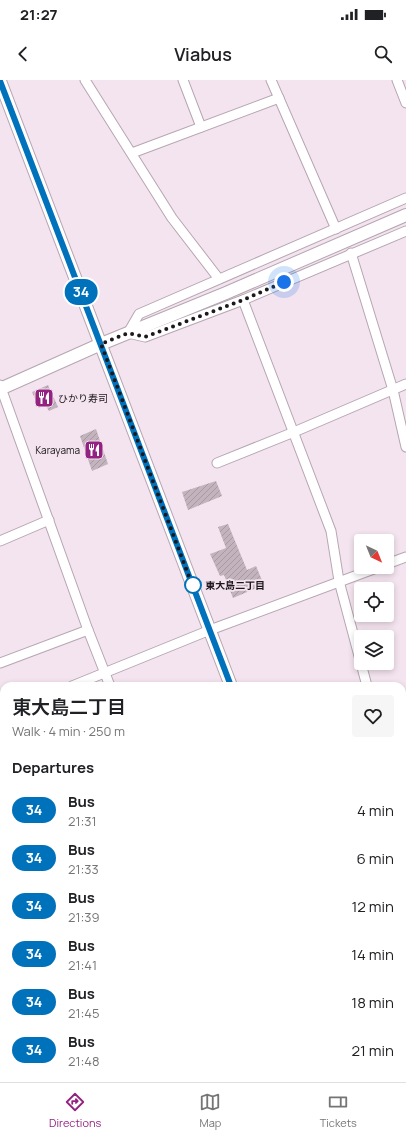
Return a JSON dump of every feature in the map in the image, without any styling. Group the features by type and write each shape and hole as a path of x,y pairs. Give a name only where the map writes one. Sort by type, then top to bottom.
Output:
{"street":[{"path":"85,80 172,218 219,279"},
{"path":"183,80 201,127"},
{"path":"271,80 336,229"},
{"path":"397,80 406,103"},
{"path":"0,81 230,682"},
{"path":"132,153 279,98"},
{"path":"128,333 138,314 406,198"},
{"path":"109,682 88,630 0,388 406,215"},
{"path":"128,333 145,337 243,300 406,231"},
{"path":"351,253 393,390 406,447"},
{"path":"243,300 331,531 339,581 366,682"},
{"path":"217,464 406,384"},
{"path":"0,541 49,520"},
{"path":"394,561 406,557"},
{"path":"81,682 210,630 359,574"},
{"path":"0,663 88,630"}],"building":[{"name":"ひかり寿司","path":"48,385 58,407 49,411 45,404 39,408 32,392"},
{"name":"Karayama","path":"96,429 108,464 92,471 80,436"},
{"path":"216,481 222,496 188,510 182,492"},
{"path":"228,524 247,570 256,566 264,585 233,598 224,575 220,576 210,554 226,548 218,527"}],"bus line":[{"name":"34","path":"0,81 229,682"}],"place":[{"name":"ひかり寿司","path":"44,398"},
{"name":"Karayama","path":"94,450"},
{"name":"東大島二丁目","path":"193,585"}],"route":[{"path":"193,585 193,587 101,344 128,333 145,337 243,300 284,282"}]}
